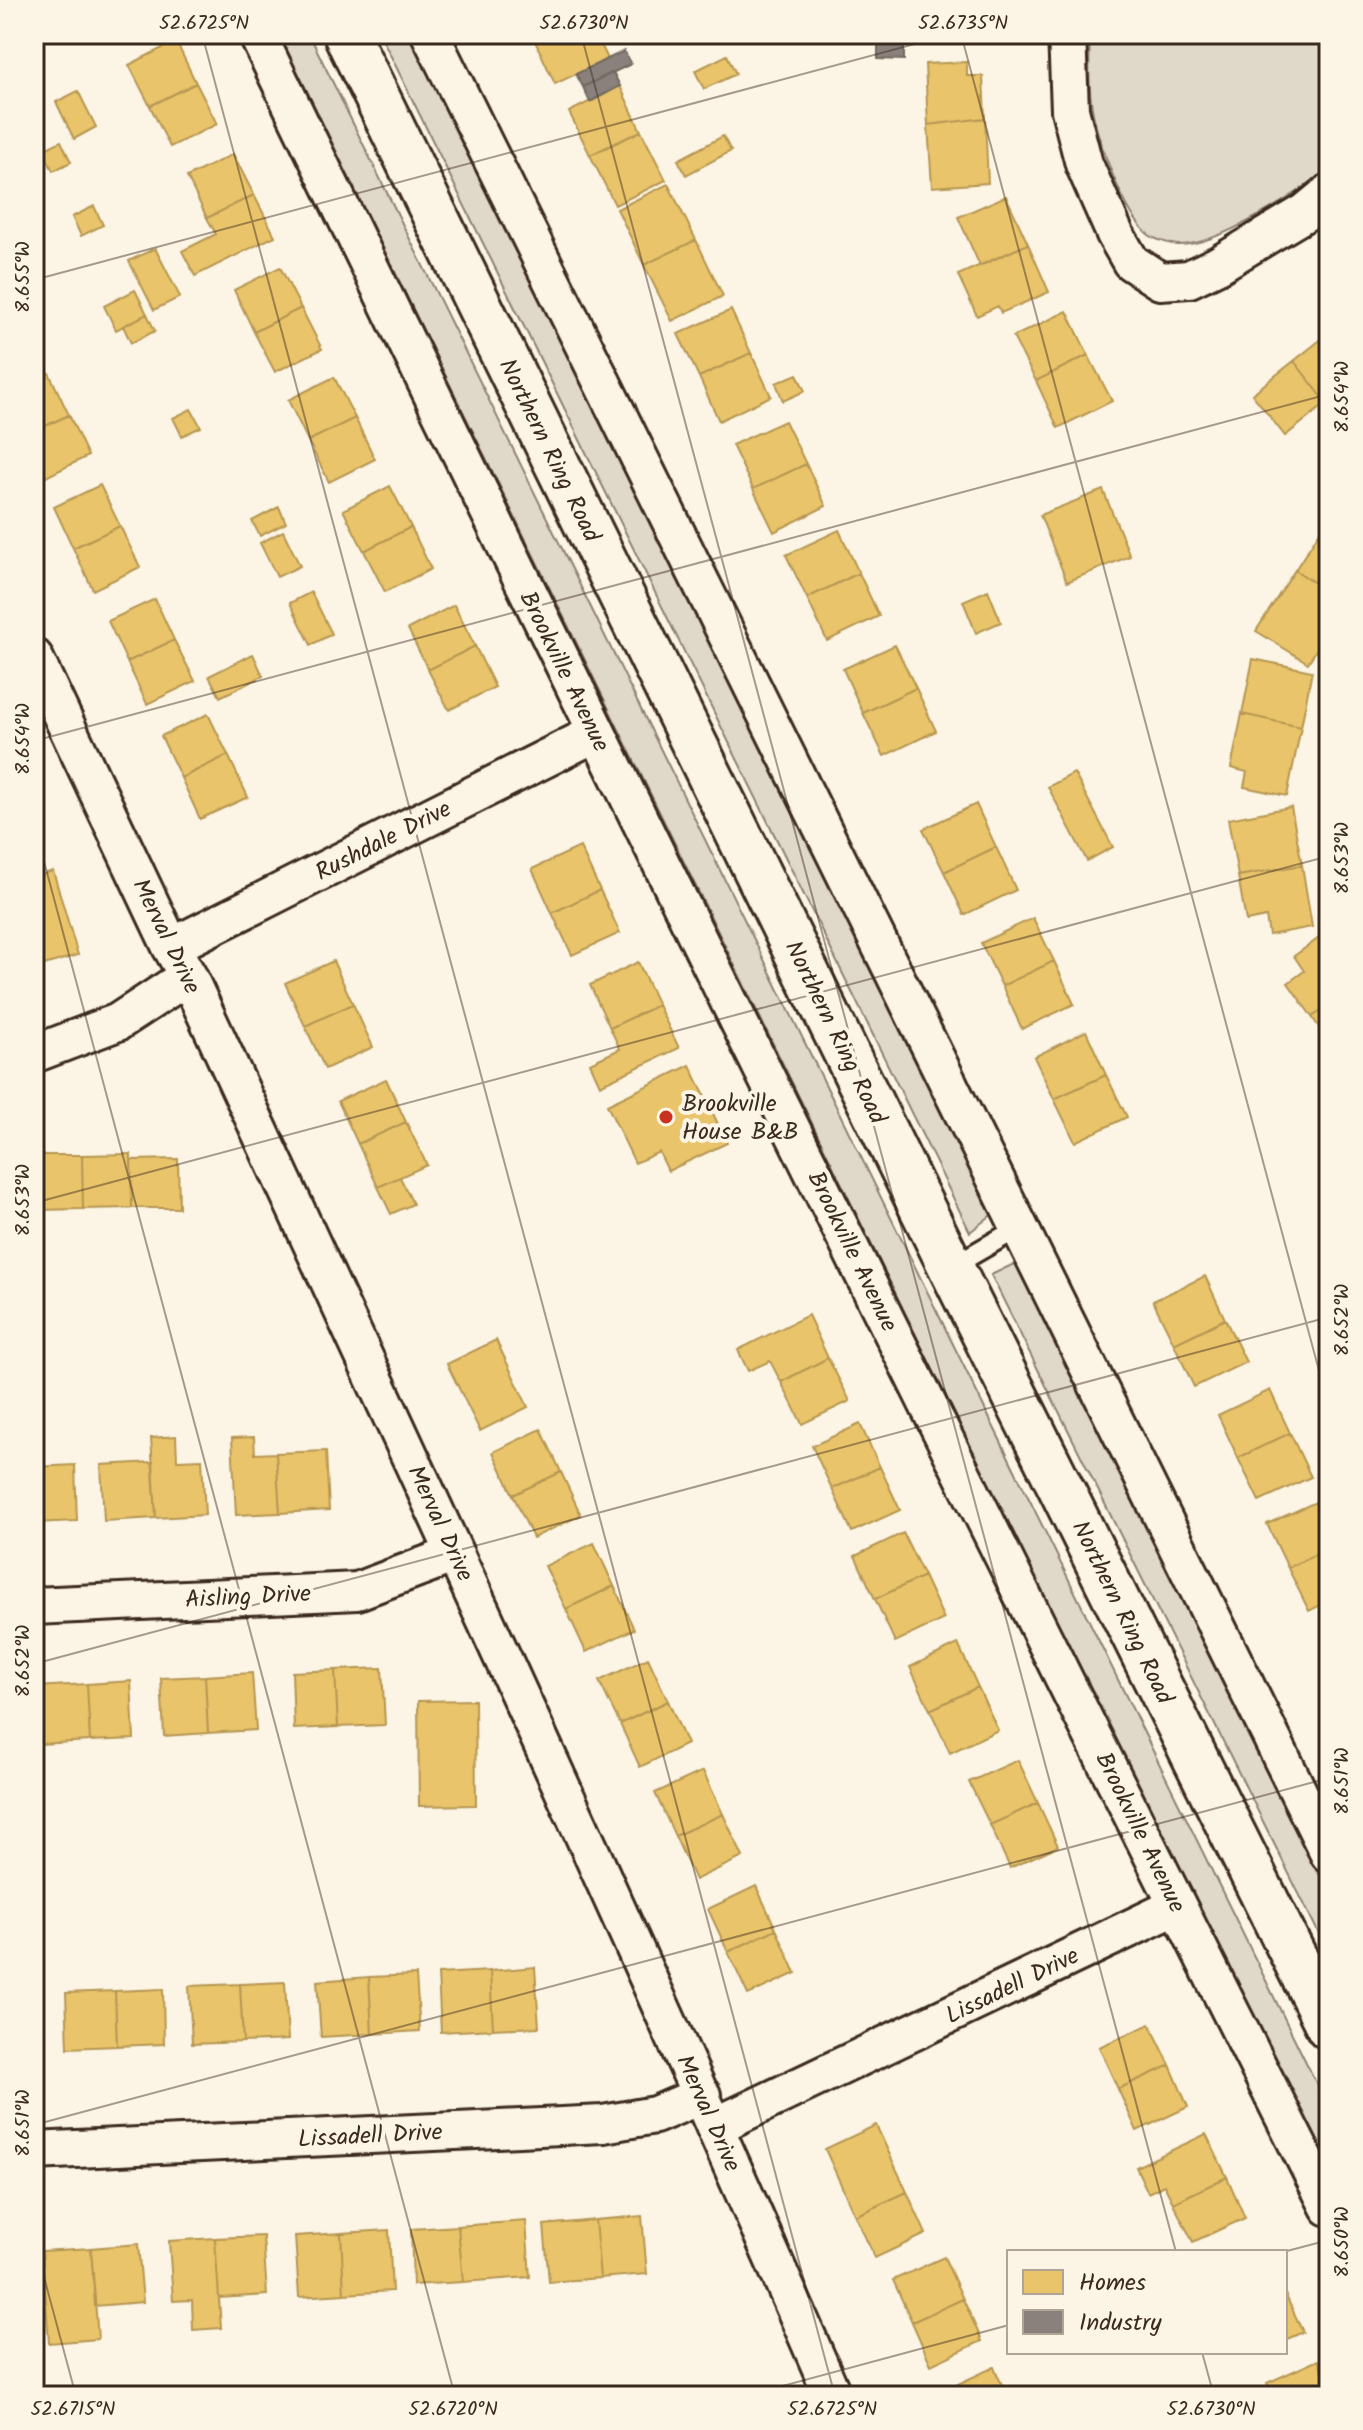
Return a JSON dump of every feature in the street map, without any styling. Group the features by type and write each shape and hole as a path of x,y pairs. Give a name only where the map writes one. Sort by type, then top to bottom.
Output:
{"main road":[{"name":"Northern Ring Road","path":"346,34 951,1267 1329,2027"}],"street":[{"name":"Brookville Avenue","path":"257,34 596,733 1329,2207"},
{"path":"430,34 1329,1854"},
{"path":"1067,34 1070,110 1084,164 1131,262 1160,281 1189,279 1218,265 1306,212 1329,193"},
{"name":"Merval Drive","path":"34,657 455,1554 709,2111 833,2396"},
{"name":"Rushdale Drive","path":"34,1054 118,1022 179,961 596,733"},
{"name":"Aisling Drive","path":"34,1606 357,1591 455,1554"},
{"name":"Lissadell Drive","path":"34,2151 603,2124 655,2115 709,2111 1177,1906"}],"lane":[{"path":"951,1267 1020,1227"}],"shaded area":[{"path":"278,34 309,34 1329,2109 1329,2178"},
{"path":"380,34 430,34 994,1213 970,1232"},
{"path":"1090,34 1329,34 1329,168 1257,217 1213,237 1177,245 1151,237 1140,226 1122,196 1101,143 1090,94"},
{"path":"1018,1262 1329,1894 1329,1954 991,1275"}],"building: Homes":[{"path":"550,34 596,34 608,59 555,84 535,41"},
{"path":"995,34 995,42 906,36"},
{"path":"176,41 196,83 150,106 129,65"},
{"path":"727,55 736,74 704,89 695,71"},
{"path":"967,62 967,76 983,76 985,118 928,125 925,64"},
{"path":"196,83 217,124 170,147 150,106"},
{"path":"620,86 641,131 590,155 569,112"},
{"path":"78,91 96,127 74,139 56,102"},
{"path":"985,118 988,183 932,187 928,125"},
{"path":"641,131 666,180 615,205 590,155"},
{"path":"723,136 731,151 686,175 678,160"},
{"path":"61,141 71,162 53,171 43,150"},
{"path":"233,154 254,195 207,218 187,177"},
{"path":"668,184 696,240 644,265 617,209"},
{"path":"254,195 275,236 195,276 182,251 216,234 207,218"},
{"path":"1006,196 1028,244 980,266 958,217"},
{"path":"94,206 103,225 81,236 72,217"},
{"path":"696,240 723,296 672,321 644,265"},
{"path":"1028,244 1049,292 1001,313 998,306 977,316 958,275"},
{"path":"155,248 180,297 154,310 129,261"},
{"path":"280,267 301,308 254,332 234,290"},
{"path":"135,290 147,314 116,330 104,306"},
{"path":"301,308 322,349 275,372 254,332"},
{"path":"731,310 751,353 699,377 678,334"},
{"path":"1067,311 1088,355 1036,381 1013,337"},
{"path":"147,314 155,331 131,343 123,326"},
{"path":"1329,333 1329,402 1327,403 1294,361"},
{"path":"751,353 771,396 719,421 699,377"},
{"path":"1088,355 1112,401 1058,428 1036,381"},
{"path":"1294,361 1327,403 1285,436 1252,394"},
{"path":"49,373 69,415 34,431 34,380"},
{"path":"797,374 805,391 783,401 776,383"},
{"path":"334,377 355,418 308,441 288,400"},
{"path":"191,409 201,427 182,436 173,418"},
{"path":"69,415 88,456 42,479 34,463 34,431"},
{"path":"355,418 375,459 329,482 308,441"},
{"path":"785,421 806,464 753,489 732,445"},
{"path":"806,464 826,506 774,532 753,489"},
{"path":"100,485 120,526 73,548 54,507"},
{"path":"390,486 411,527 364,551 343,510"},
{"path":"1103,490 1130,556 1067,582 1040,515"},
{"path":"279,507 286,523 260,536 252,521"},
{"path":"1326,522 1329,524 1329,592 1295,570"},
{"path":"120,526 140,567 93,590 73,548"},
{"path":"411,527 431,569 385,592 364,551"},
{"path":"839,530 859,573 807,598 786,555"},
{"path":"283,531 300,566 277,577 260,543"},
{"path":"1295,570 1329,592 1329,630 1308,663 1256,631"},
{"path":"859,573 879,616 827,641 807,598"},
{"path":"988,590 1001,622 976,633 963,601"},
{"path":"311,592 332,634 311,645 290,603"},
{"path":"155,599 174,640 127,662 108,621"},
{"path":"454,605 475,646 428,670 408,629"},
{"path":"174,640 195,681 147,704 127,662"},
{"path":"895,645 916,688 863,713 843,669"},
{"path":"475,646 495,687 449,710 428,670"},
{"path":"253,654 263,676 220,697 209,676"},
{"path":"1253,659 1312,671 1301,727 1242,714"},
{"path":"916,688 936,731 884,756 863,713"},
{"path":"208,714 228,755 181,778 161,736"},
{"path":"1242,714 1301,727 1287,796 1244,787 1247,772 1231,768"},
{"path":"228,755 248,797 200,819 181,778"},
{"path":"1074,773 1113,847 1087,861 1048,787"},
{"path":"976,804 996,847 944,872 923,829"},
{"path":"1291,807 1302,865 1238,876 1228,819"},
{"path":"580,847 600,890 552,913 532,869"},
{"path":"996,847 1016,890 964,915 944,872"},
{"path":"1302,865 1312,927 1269,935 1266,917 1246,921 1238,876"},
{"path":"53,871 78,955 34,968 34,877"},
{"path":"600,890 620,933 572,955 552,913"},
{"path":"1033,918 1054,961 1002,986 981,943"},
{"path":"1329,931 1329,1006 1312,1017 1288,983 1304,971 1294,956"},
{"path":"333,961 353,1004 305,1026 285,983"},
{"path":"1054,961 1074,1004 1022,1029 1002,986"},
{"path":"638,962 658,1005 610,1028 590,985"},
{"path":"353,1004 373,1047 325,1069 305,1026"},
{"path":"658,1005 679,1048 600,1085 590,1063 620,1049 610,1028"},
{"path":"1329,1006 1329,1042 1312,1017"},
{"path":"1086,1031 1106,1075 1054,1099 1034,1057"},
{"name":"Brookville House B&B","path":"690,1065 727,1143 668,1171 659,1152 635,1163 607,1105"},
{"path":"1106,1075 1127,1117 1075,1142 1054,1099"},
{"path":"386,1079 406,1122 358,1144 338,1101"},
{"path":"406,1122 427,1165 378,1187 358,1144"},
{"path":"131,1154 132,1208 83,1209 82,1155"},
{"path":"38,1155 82,1155 83,1209 39,1210"},
{"path":"178,1159 179,1208 132,1208 131,1160"},
{"path":"400,1177 413,1204 391,1214 378,1187"},
{"path":"1205,1276 1225,1319 1174,1344 1153,1301"},
{"path":"808,1315 828,1358 781,1382 770,1361 748,1371 738,1350"},
{"path":"1225,1319 1246,1362 1194,1387 1174,1344"},
{"path":"496,1340 528,1407 480,1431 447,1364"},
{"path":"828,1358 850,1401 802,1424 781,1382"},
{"path":"1270,1390 1290,1433 1238,1458 1218,1415"},
{"path":"860,1424 880,1467 832,1489 812,1446"},
{"path":"541,1429 561,1472 513,1495 493,1452"},
{"path":"1290,1433 1311,1477 1259,1501 1238,1458"},
{"path":"176,1436 177,1460 202,1459 205,1515 156,1518 151,1438"},
{"path":"254,1437 255,1454 276,1453 280,1513 236,1515 232,1438"},
{"path":"326,1451 329,1510 280,1513 276,1453"},
{"path":"153,1462 156,1518 104,1521 101,1465"},
{"path":"75,1465 77,1521 34,1523 34,1467"},
{"path":"880,1467 900,1510 852,1532 832,1489"},
{"path":"561,1472 581,1515 533,1538 513,1495"},
{"path":"1320,1500 1329,1519 1329,1548 1288,1568 1267,1524"},
{"path":"903,1533 924,1576 875,1599 855,1556"},
{"path":"594,1543 614,1586 566,1609 545,1566"},
{"path":"1329,1548 1329,1601 1309,1611 1288,1568"},
{"path":"924,1576 944,1619 895,1642 875,1599"},
{"path":"614,1586 634,1629 586,1652 566,1609"},
{"path":"958,1644 978,1687 930,1710 910,1667"},
{"path":"648,1658 668,1701 620,1724 599,1681"},
{"path":"382,1668 385,1725 338,1727 335,1670"},
{"path":"335,1670 338,1727 294,1729 292,1672"},
{"path":"252,1673 256,1730 208,1733 205,1676"},
{"path":"205,1676 208,1733 164,1736 161,1678"},
{"path":"131,1681 134,1739 90,1741 87,1684"},
{"path":"87,1684 90,1741 40,1744 36,1687"},
{"path":"978,1687 998,1730 950,1753 930,1710"},
{"path":"475,1700 476,1805 419,1806 418,1701"},
{"path":"668,1701 687,1744 640,1767 620,1724"},
{"path":"1018,1760 1038,1803 990,1825 969,1782"},
{"path":"703,1771 723,1814 675,1836 655,1793"},
{"path":"1038,1803 1058,1846 1010,1868 990,1825"},
{"path":"723,1814 743,1857 695,1880 675,1836"},
{"path":"756,1886 776,1929 728,1952 708,1909"},
{"path":"776,1929 796,1973 748,1995 728,1952"},
{"path":"535,1967 539,2027 493,2029 490,1971"},
{"path":"490,1971 493,2029 441,2032 438,1974"},
{"path":"416,1975 420,2031 372,2034 369,1977"},
{"path":"369,1977 372,2034 321,2037 317,1981"},
{"path":"285,1982 288,2040 243,2042 240,1984"},
{"path":"240,1984 243,2042 192,2044 189,1986"},
{"path":"163,1989 164,2044 117,2046 115,1991"},
{"path":"115,1991 117,2046 68,2048 66,1993"},
{"path":"42,1996 45,2052 34,2053 34,1997"},
{"path":"1150,2024 1170,2065 1118,2089 1099,2047"},
{"path":"1170,2065 1188,2107 1137,2131 1118,2089"},
{"path":"876,2125 907,2192 855,2216 825,2149"},
{"path":"1206,2134 1227,2177 1173,2203 1164,2185 1148,2193 1136,2167"},
{"path":"1227,2177 1245,2218 1193,2242 1173,2203"},
{"path":"907,2192 926,2234 875,2258 855,2216"},
{"path":"642,2216 647,2274 600,2278 595,2220"},
{"path":"595,2220 600,2278 549,2282 544,2225"},
{"path":"526,2221 530,2277 463,2282 458,2226"},
{"path":"458,2226 463,2282 413,2285 411,2229"},
{"path":"389,2230 392,2291 344,2294 341,2233"},
{"path":"341,2233 344,2294 299,2297 295,2236"},
{"path":"263,2236 267,2295 219,2298 215,2238"},
{"path":"215,2238 221,2328 193,2330 192,2300 173,2301 169,2241"},
{"path":"138,2244 143,2302 95,2306 91,2248"},
{"path":"91,2248 98,2339 49,2343 42,2251"},
{"path":"944,2257 963,2299 912,2322 893,2280"},
{"path":"1287,2298 1303,2332 1287,2339"},
{"path":"963,2299 982,2341 931,2365 912,2322"},
{"path":"1318,2360 1329,2384 1329,2396 1273,2396 1267,2383"},
{"path":"994,2367 1007,2396 945,2396 943,2391"}],"building: Industry":[{"path":"878,38 904,38 904,60 878,59"},
{"path":"624,51 631,64 583,87 576,74"},
{"path":"613,72 620,86 590,102 583,87"}],"place":[{"name":"Brookville House B&B","path":"666,1117"}]}
